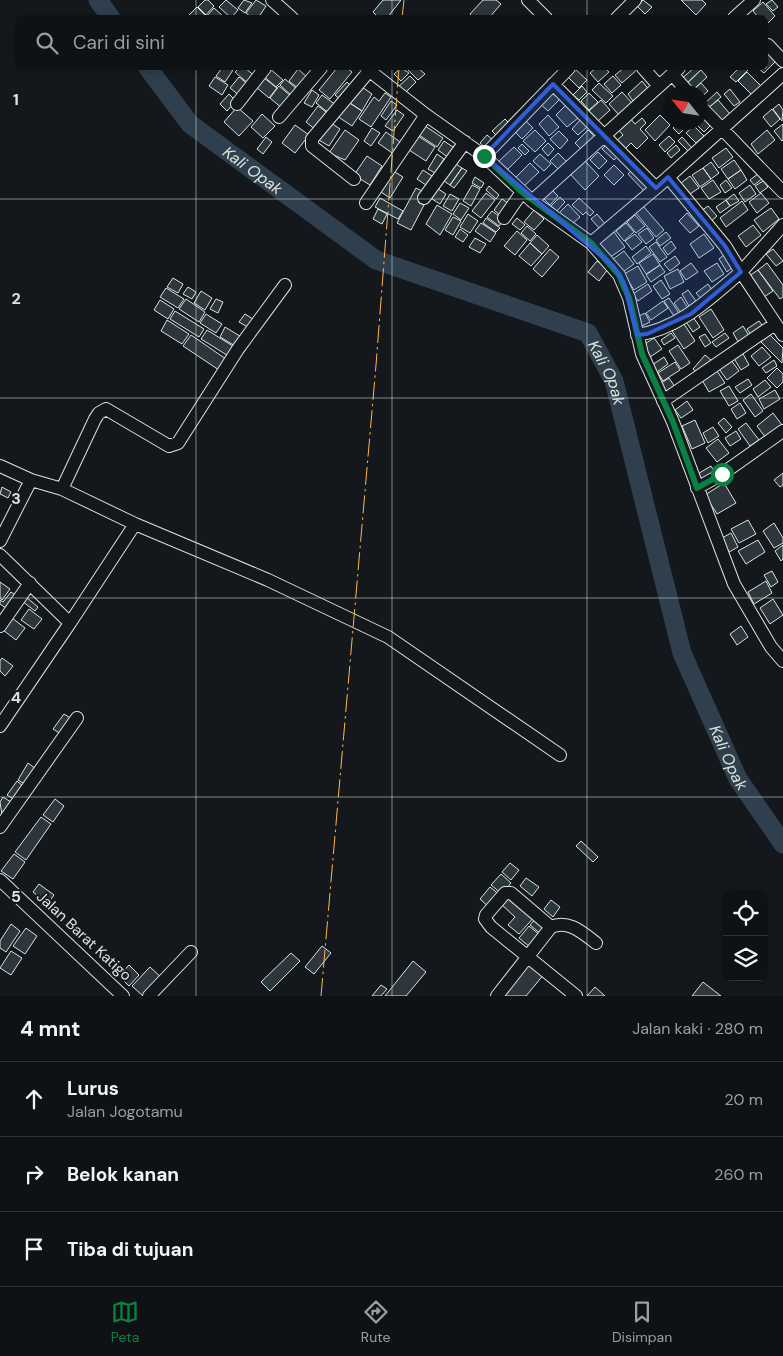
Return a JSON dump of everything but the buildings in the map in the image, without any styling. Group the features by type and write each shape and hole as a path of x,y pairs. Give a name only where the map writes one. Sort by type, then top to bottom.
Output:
{"street":[{"path":"272,0 289,15"},
{"path":"528,0 543,15"},
{"path":"620,15 635,0"},
{"path":"737,15 754,0"},
{"path":"768,45 783,61"},
{"path":"237,104 264,70"},
{"path":"279,117 319,70"},
{"path":"354,179 312,146 312,140 367,70"},
{"path":"369,70 426,115 484,156 532,201 591,243 613,266 624,283 636,335 648,372 663,401 734,584 771,647 783,661"},
{"path":"484,156 567,70"},
{"path":"645,70 659,86"},
{"path":"532,201 676,71 684,85"},
{"path":"591,243 656,188 783,74"},
{"path":"553,84 656,188"},
{"path":"366,203 426,115"},
{"path":"708,115 783,192"},
{"path":"424,198 465,142"},
{"path":"668,177 725,246 783,335"},
{"path":"504,218 522,192"},
{"path":"636,335 658,330 691,314 741,272 783,225"},
{"path":"62,489 94,419 106,409 169,446 178,443 238,349 285,285"},
{"path":"663,401 775,324"},
{"path":"697,488 722,474 783,431"},
{"path":"0,466 31,480 62,489 135,524 268,580 400,643 438,672 560,755"},
{"path":"0,541 31,480"},
{"path":"0,726 135,524"},
{"path":"0,555 70,623"},
{"path":"0,626 30,583"},
{"path":"0,827 77,718"},
{"name":"Jalan Barat Katigo","path":"0,880 123,996"},
{"path":"551,927 511,893 505,893 486,915 485,919 528,958 576,996"},
{"path":"497,996 551,927 560,924 569,926 596,942"},
{"path":"148,996 191,952"}],"highlighted area":[{"path":"553,84 656,188 668,177 725,246 741,272 691,314 647,334 637,335 624,283 613,266 484,156"}],"waterway":[{"name":"Kali Opak","path":"98,0 109,15"},
{"name":"Kali Opak","path":"150,70 190,124 376,260 588,333 614,381 682,653 738,779 783,844"}],"power":[{"path":"402,15 404,0"},
{"path":"321,996 376,365 399,70"}],"route":[{"path":"484,156 503,176 532,201 591,243 613,266 624,283 629,298 636,335 648,372 673,422 697,488 722,474"}]}
